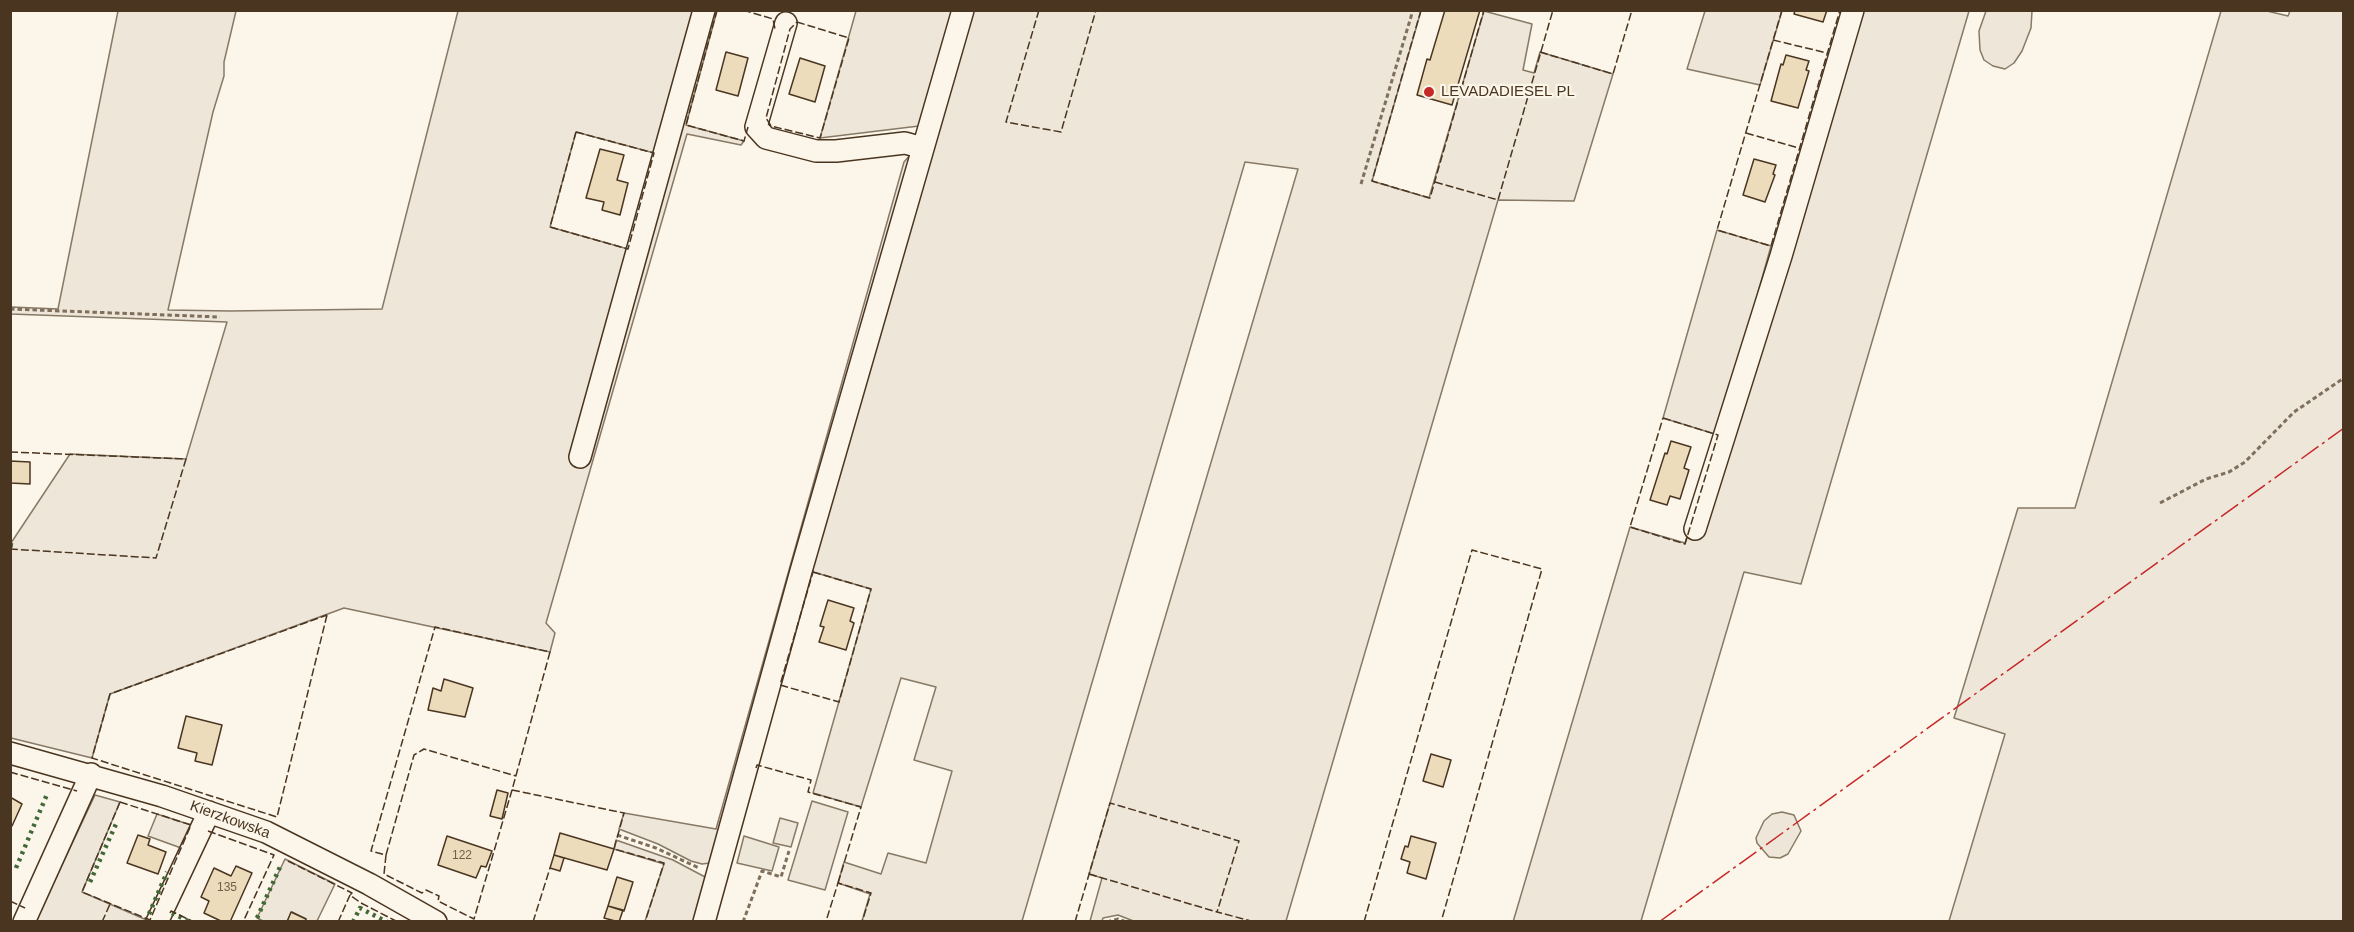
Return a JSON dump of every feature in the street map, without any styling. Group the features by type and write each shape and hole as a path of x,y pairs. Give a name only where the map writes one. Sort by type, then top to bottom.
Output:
{"street":[{"path":"580,457 704,10"},
{"path":"704,921 801,571 963,10"},
{"path":"1695,529 1781,256 1853,10"},
{"path":"786,23 756,127 766,138 816,152 905,143 923,147"},
{"name":"Kierzkowska","path":"10,753 91,774 266,832 297,846 436,921"},
{"path":"24,921 91,774"},
{"path":"157,921 208,812"}],"path":[{"path":"1361,184 1413,10"},
{"path":"10,309 220,317"},
{"path":"2160,503 2206,479 2229,472 2245,462 2294,412 2343,378"},
{"path":"617,835 656,848 694,866 718,873"},
{"path":"742,921 762,872 781,877 789,851"},
{"path":"1107,921 1118,919 1127,921"}],"shaded area":[{"path":"118,11 236,11 224,62 224,76 213,112 168,310 230,311 382,309 458,11 700,11 654,153 576,132 550,227 628,249 711,11 717,11 686,125 744,141 741,145 687,134 546,623 555,633 550,652 344,608 110,694 92,758 11,738 11,543 70,454 186,459 227,322 11,314 11,307 58,309"},
{"path":"856,11 953,11 919,126 820,138"},
{"path":"970,11 1421,11 1372,181 1429,198 1484,11 1532,24 1523,70 1534,73 1540,52 1613,74 1574,201 1498,200 1286,921 1136,922 1118,915 1103,918 1102,921 1090,921 1102,878 1089,874 1298,169 1245,162 1022,921 862,921 870,894 838,883 844,862 881,874 888,853 926,863 952,771 914,760 936,687 901,678 861,807 813,793 871,589 813,572 812,559"},
{"path":"1705,11 1782,11 1760,85 1687,69"},
{"path":"1859,11 1969,11 1801,584 1744,572 1641,921 1513,922 1630,527 1685,543"},
{"path":"1986,11 2032,11 2031,28 2022,51 2014,63 2005,69 1993,66 1984,60 1980,50 1979,31"},
{"path":"2221,11 2267,11 2288,16 2290,11 2343,11 2343,921 1949,921 2005,734 1954,718 2018,508 2075,508"},
{"path":"911,154 710,863 702,864 691,861 658,844 619,829 624,813 716,829 904,162"},
{"path":"1717,230 1771,246 1718,435 1663,418"},
{"path":"95,795 120,802 82,892 149,921 35,922"},
{"path":"812,801 848,812 825,890 788,880"},
{"path":"1782,812 1794,815 1801,831 1788,854 1780,858 1769,857 1757,843 1756,838 1764,821 1772,814"},
{"path":"157,814 191,825 181,848 148,836"},
{"path":"780,818 798,823 791,847 773,843"},
{"path":"744,836 779,847 772,871 737,863"},
{"path":"616,840 673,860 707,878 697,921 645,921 664,864 614,849"},
{"path":"285,859 335,884 317,921 305,921 306,919 292,912 287,921 263,921 257,918"}],"building":[{"path":"1445,10 1480,10 1452,105 1417,95"},
{"path":"1795,10 1827,10 1823,22 1794,14"},
{"path":"726,52 748,58 738,96 716,90"},
{"path":"1786,55 1809,61 1806,70 1809,71 1798,108 1771,101 1781,64 1783,65"},
{"path":"800,58 825,66 815,102 789,94"},
{"path":"600,149 624,155 617,180 628,183 620,215 602,210 604,202 586,198"},
{"path":"1754,159 1776,165 1773,174 1775,175 1765,202 1743,195"},
{"path":"1671,441 1691,447 1684,468 1689,470 1680,499 1670,496 1667,505 1650,500"},
{"path":"10,461 30,462 30,484 10,483"},
{"path":"828,600 854,608 850,621 854,623 846,650 819,642 824,627 820,626"},
{"path":"444,679 473,688 465,717 428,710 433,688 441,691"},
{"path":"186,716 222,725 212,765 195,761 197,753 178,748"},
{"path":"1431,754 1451,760 1443,787 1423,781"},
{"path":"497,790 508,793 502,819 490,816"},
{"path":"10,797 22,804 12,826 10,826"},
{"path":"560,833 614,849 607,870 554,855"},
{"path":"138,835 150,839 148,845 166,852 158,874 127,863"},
{"path":"447,836 492,851 486,867 481,866 476,878 438,865"},
{"path":"1411,836 1436,843 1426,879 1407,873 1410,862 1401,859"},
{"path":"554,855 564,858 560,871 550,868"},
{"path":"236,866 252,873 230,922 223,922 204,913 209,901 201,897 214,868 231,876"},
{"path":"617,877 633,882 624,911 608,906"},
{"path":"608,906 623,910 619,922 604,918"},
{"path":"291,912 306,919 305,922 287,922"}],"hedge":[{"path":"10,545 17,546"},
{"path":"16,868 48,792"},
{"path":"90,882 116,824"},
{"path":"257,918 280,867"},
{"path":"149,914 167,872"},
{"path":"353,922 360,908 387,922"},
{"path":"172,913 190,922"}],"fence":[{"path":"717,10 686,125 744,141 748,127"},
{"path":"743,10 773,19 775,29"},
{"path":"1039,10 1006,122 1061,132 1096,10"},
{"path":"1421,10 1372,181 1430,198 1484,10"},
{"path":"1435,182 1498,200 1553,10"},
{"path":"1540,52 1613,74 1632,10"},
{"path":"1782,10 1717,230 1771,246 1840,10"},
{"path":"797,22 849,38 820,138 771,126 766,118 790,29 797,22"},
{"path":"1773,40 1827,53"},
{"path":"576,132 654,153 628,249 550,227 576,132"},
{"path":"1746,133 1799,148"},
{"path":"1663,418 1718,435 1685,544 1630,527 1663,418"},
{"path":"10,452 186,459 156,558 10,549"},
{"path":"1364,922 1472,550 1542,569 1441,922"},
{"path":"813,572 871,589 839,702 780,685 813,572"},
{"path":"327,615 277,817 92,758 110,694 327,615"},
{"path":"386,855 384,874 422,893 426,890 439,896 438,901 474,919 512,790 550,652 435,627 371,851 386,855 414,755 424,749 516,776"},
{"path":"756,768 757,765 811,780 808,792 861,807 838,883"},
{"path":"10,772 77,791"},
{"path":"512,790 624,813 614,849 664,863 645,922"},
{"path":"120,802 191,825 150,920 82,892 120,802"},
{"path":"1075,922 1110,803 1239,841 1217,912 1255,922"},
{"path":"208,831 274,855 243,922"},
{"path":"288,861 352,893 350,895 361,903 398,922"},
{"path":"533,922 550,868"},
{"path":"1089,874 1217,912"},
{"path":"827,918 838,883 871,893 862,922"},
{"path":"338,922 350,895"},
{"path":"10,901 25,908"},
{"path":"102,922 110,904"},
{"path":"170,913 171,911 194,922"}],"power":[{"path":"1659,922 2344,428"}],"place":[{"name":"LEVADADIESEL PL","path":"1429,92"}]}
